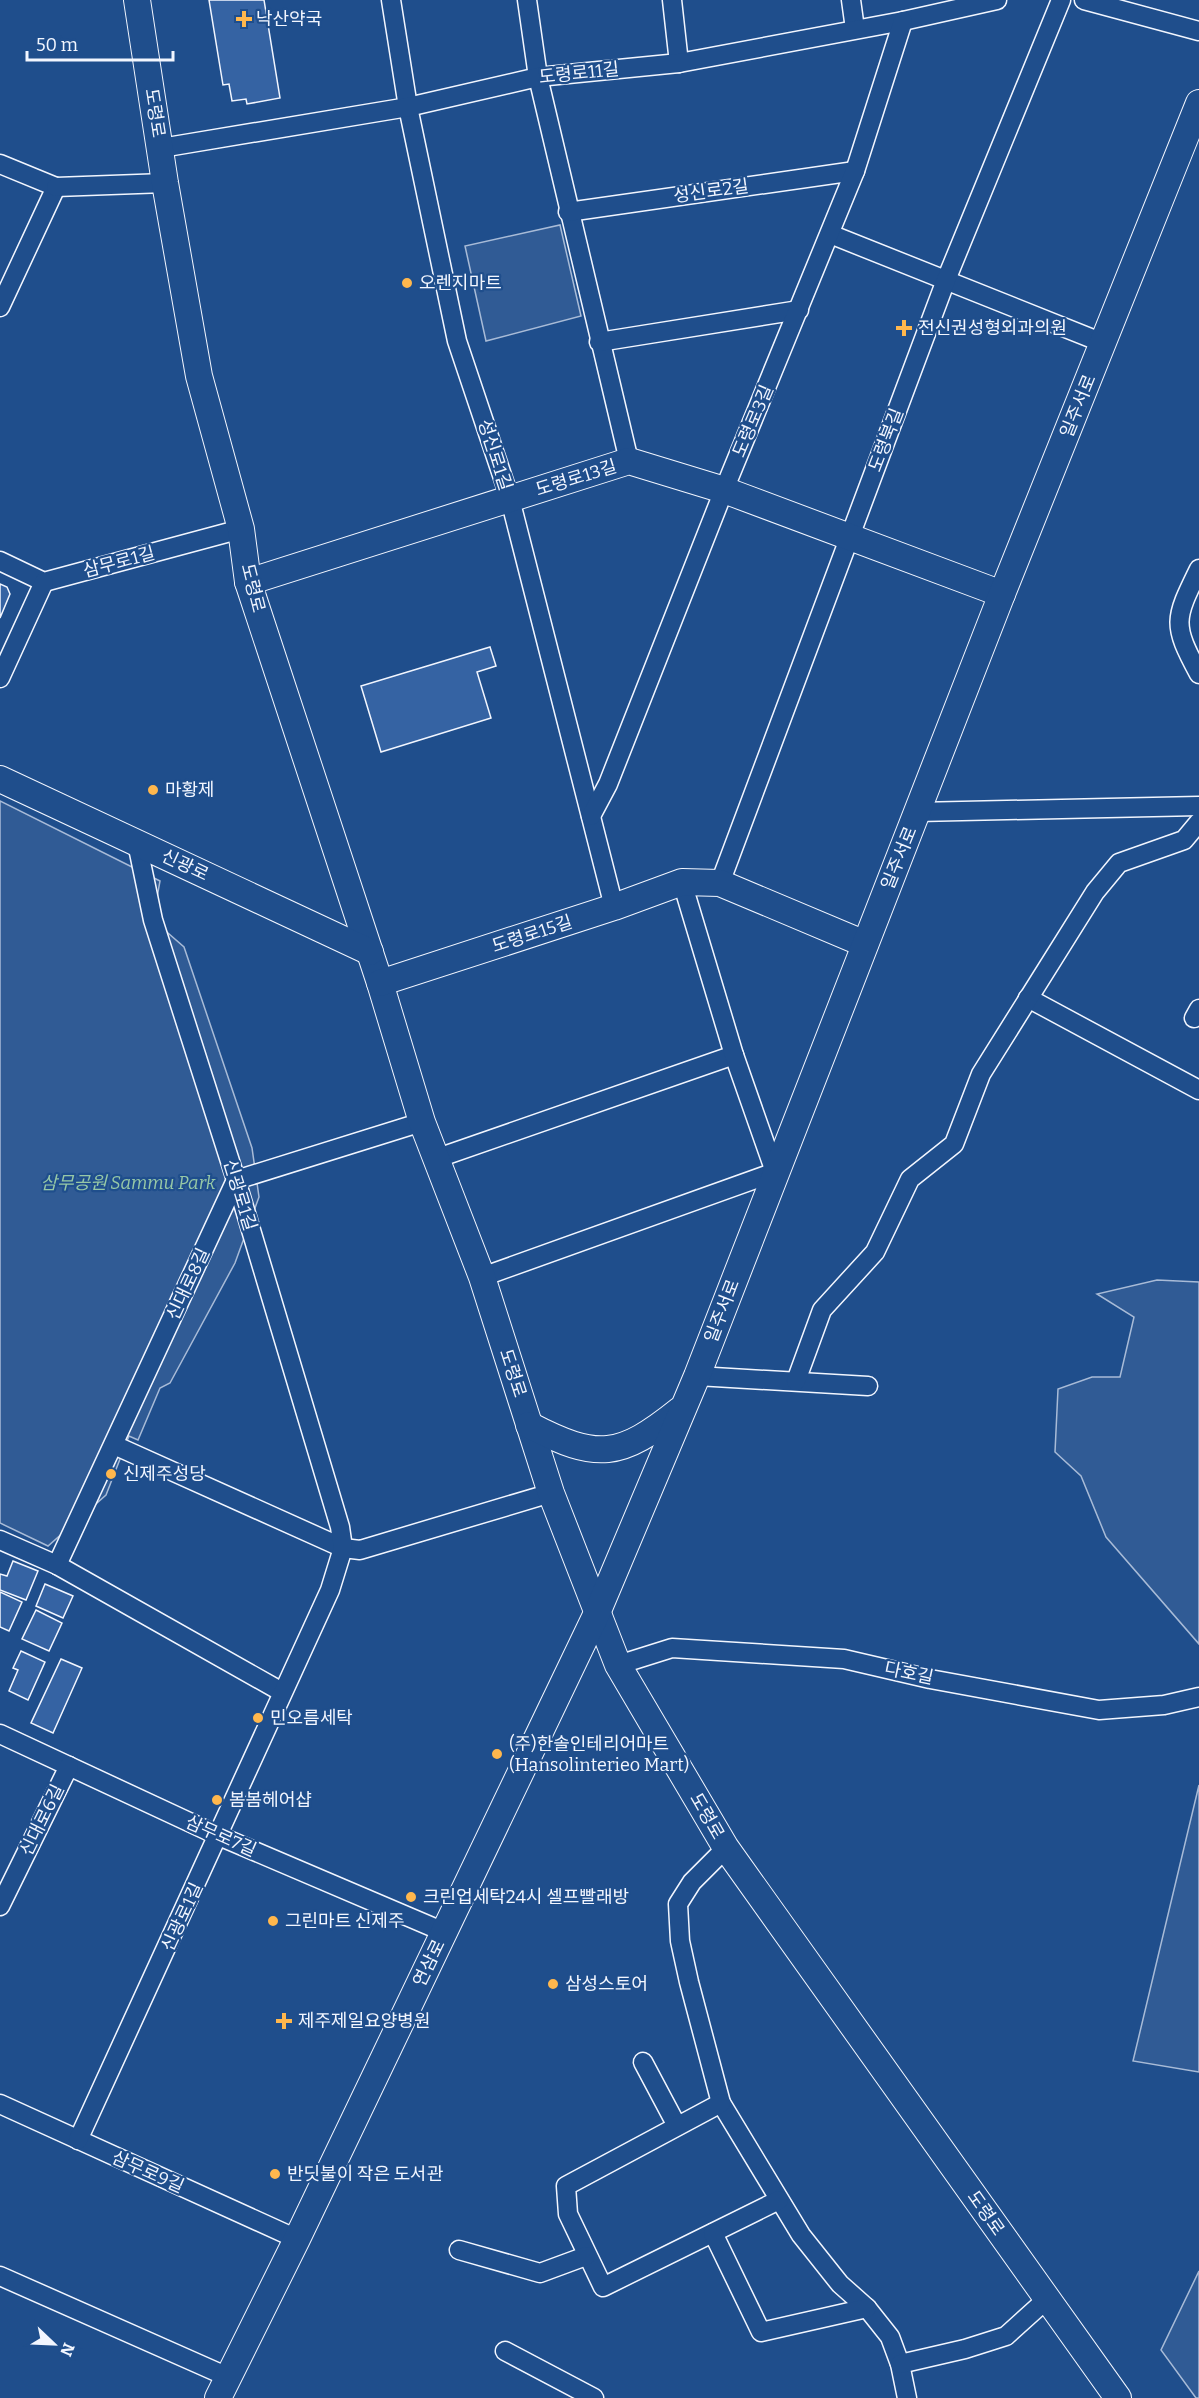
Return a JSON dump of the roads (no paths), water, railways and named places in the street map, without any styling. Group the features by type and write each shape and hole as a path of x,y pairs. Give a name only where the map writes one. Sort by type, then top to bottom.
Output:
{"main road":[{"name":"도령로","path":"137,0 165,183 199,376 241,530 248,582 380,983 422,1122 482,1277 551,1493 618,1665 726,1848 1118,2398"},
{"name":"일주서로","path":"597,1613 697,1376 1002,594 1199,103"},
{"name":"도령로13길","path":"248,582 629,461 724,490 1002,594"},
{"name":"신광로","path":"0,779 370,952"},
{"name":"도령로15길","path":"380,983 614,907 682,882 720,883 865,944"},
{"path":"529,1425 578,1447 613,1449 633,1444 652,1433 683,1408"},
{"name":"연삼로","path":"223,2387 297,2239 597,1613"}],"street":[{"name":"성신로1길","path":"391,0 408,107 457,341 510,499 614,907"},
{"path":"527,0 538,76 568,212 629,461"},
{"path":"672,0 679,63"},
{"path":"851,0 855,29"},
{"name":"도령로11길","path":"161,148 408,107 538,76 679,63 903,21 997,0"},
{"name":"도령북길","path":"720,883 946,280 1061,0"},
{"path":"1084,0 1199,31"},
{"name":"도령로3길","path":"591,816 608,784 724,490 855,171 903,21"},
{"path":"0,164 56,188 165,183"},
{"name":"성신로2길","path":"568,212 855,171"},
{"path":"0,307 56,188"},
{"path":"830,234 1103,343"},
{"path":"599,342 799,310"},
{"name":"삼무로1길","path":"44,582 241,530"},
{"path":"0,561 44,582 0,678"},
{"path":"1199,569 1180,607 1179,638 1199,674"},
{"path":"917,812 1199,806"},
{"path":"796,1381 822,1310 875,1252 910,1179 954,1144 981,1074 1095,892 1119,863 1184,840 1199,822"},
{"name":"신광로1길","path":"78,2140 330,1590 343,1548 340,1527 236,1180 153,920 137,843"},
{"path":"482,1277 776,1172 735,1055 682,882"},
{"path":"1028,998 1199,1090"},
{"path":"435,1160 735,1055"},
{"path":"236,1180 422,1122"},
{"name":"신대로8길","path":"57,1565 236,1180"},
{"path":"697,1376 868,1386"},
{"path":"114,1445 343,1548 360,1550 551,1493"},
{"path":"0,1540 57,1565 282,1692"},
{"name":"다호길","path":"618,1665 672,1648 844,1659 930,1679 1099,1710 1164,1705 1199,1697"},
{"name":"삼무로7길","path":"0,1734 219,1836 444,1932"},
{"name":"신대로6길","path":"0,1906 69,1766"},
{"path":"726,1848 692,1882 678,1904 680,1941 721,2103 801,2235 834,2276 867,2308 890,2337 900,2364 907,2398"},
{"path":"643,2062 677,2126"},
{"path":"721,2103 566,2186 568,2214 586,2256 603,2287 779,2200"},
{"name":"삼무로9길","path":"0,2104 297,2239"},
{"path":"713,2233 760,2332 867,2308"},
{"path":"459,2250 540,2273 586,2256"},
{"name":"연삼로","path":"0,2276 223,2387"},
{"path":"900,2364 965,2349 1006,2336 1047,2299"},
{"path":"505,2351 594,2398"}],"place":[{"name":"낙산약국","path":"244,19"},
{"name":"오렌지마트","path":"407,283"},
{"name":"전신권성형외과의원","path":"904,328"},
{"name":"마황제","path":"153,790"},
{"name":"신제주성당","path":"111,1474"},
{"name":"민오름세탁","path":"258,1718"},
{"name":"(주)한솔인테리어마트 (Hansolinterieo Mart)","path":"497,1754"},
{"name":"봄봄헤어샵","path":"217,1800"},
{"name":"크린업세탁24시 셀프빨래방","path":"411,1897"},
{"name":"그린마트 신제주","path":"273,1921"},
{"name":"삼성스토어","path":"553,1984"},
{"name":"제주제일요양병원","path":"284,2021"},
{"name":"반딧불이 작은 도서관","path":"275,2174"}],"park label":[{"name":"삼무공원 Sammu Park","path":"128,1183"}]}
